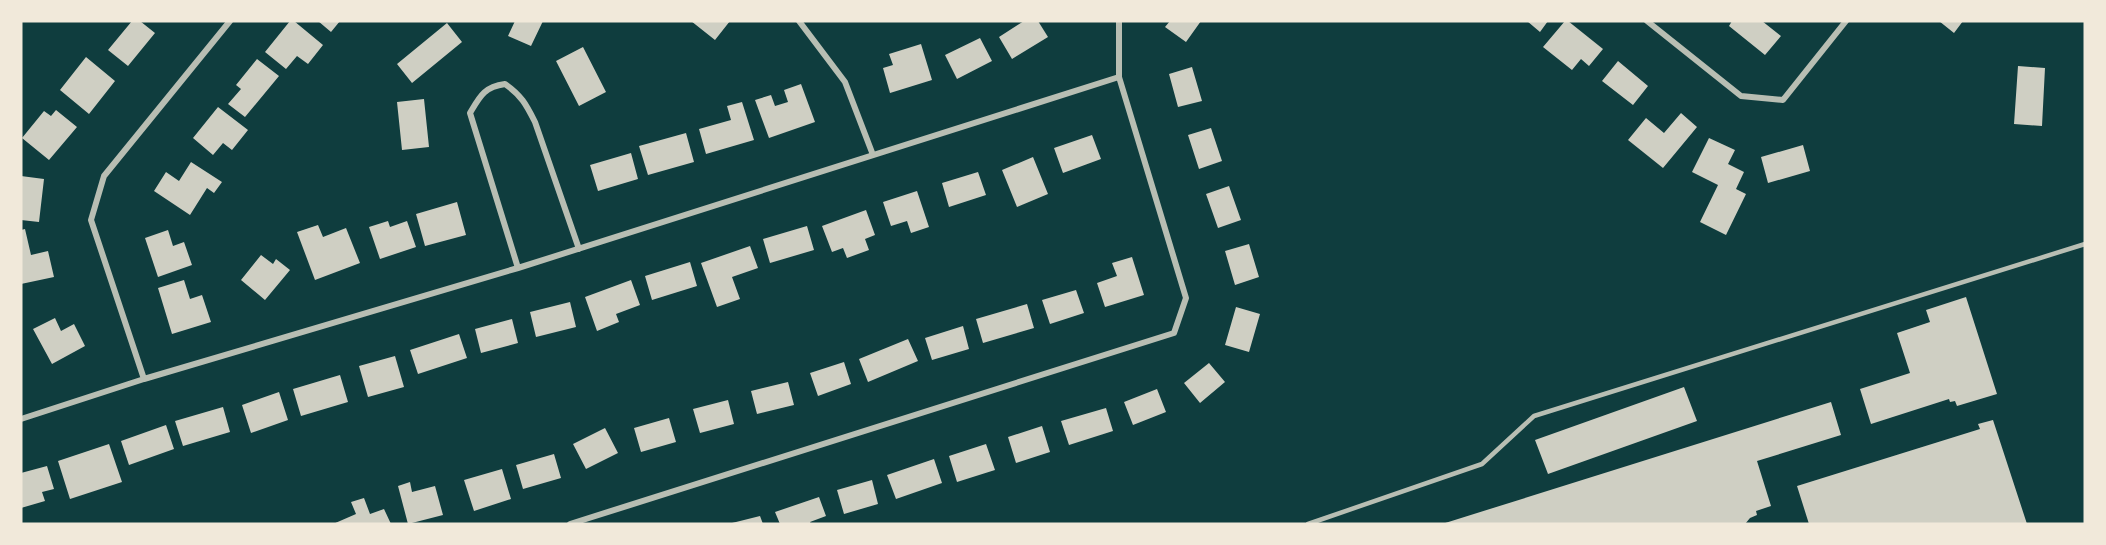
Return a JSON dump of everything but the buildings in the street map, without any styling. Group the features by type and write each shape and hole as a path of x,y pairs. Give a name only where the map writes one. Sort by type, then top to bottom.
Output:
{"street":[{"path":"144,379 91,220 104,176 231,21"},
{"path":"799,21 845,82 873,155"},
{"path":"570,524 1174,333 1186,298 1119,76 1119,21"},
{"path":"1647,21 1741,96 1783,100 1846,21"},
{"path":"21,419 144,379 579,249 1119,76"},
{"path":"518,268 470,113 480,96 490,86 505,84 518,93 528,106 579,249"}],"lane":[{"path":"1308,524 1482,464 1534,416 2085,244"}]}
